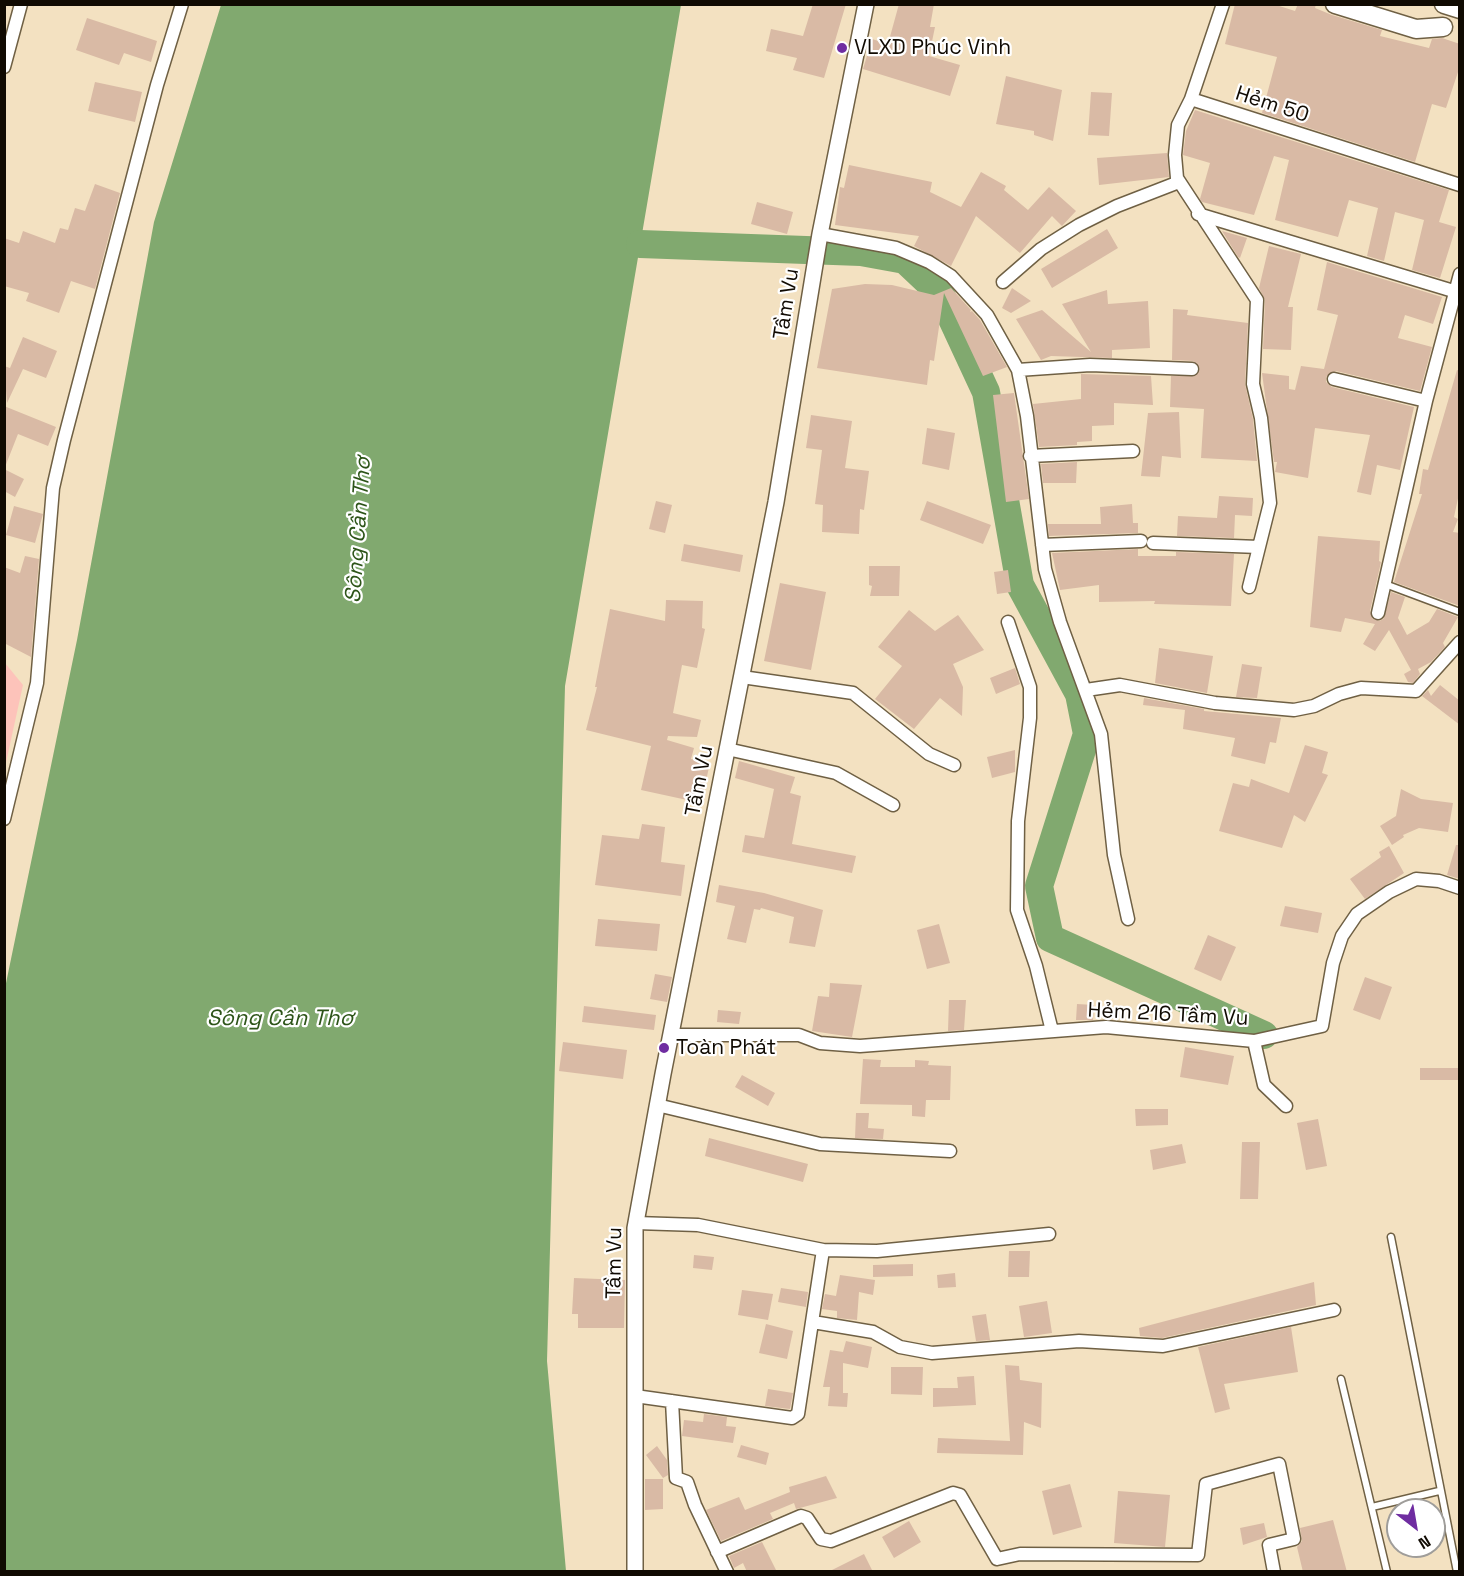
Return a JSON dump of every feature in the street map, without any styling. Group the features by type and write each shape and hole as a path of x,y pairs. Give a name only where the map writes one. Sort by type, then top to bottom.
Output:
{"main road":[{"path":"1335,4 1416,29 1451,29"},
{"path":"1372,4 1451,29"}],"street":[{"path":"4,67 21,4"},
{"path":"4,819 17,776 37,683 53,488 157,85 182,4"},
{"name":"Tầm Vu","path":"635,1572 636,1223 670,1035 776,502 820,235 866,4"},
{"path":"1223,4 1191,99 1178,125 1175,155 1179,182 1257,300 1252,384 1261,418 1270,503 1249,587"},
{"name":"Hẻm 50","path":"1191,99 1460,185"},
{"path":"1003,282 1041,249 1079,225 1117,206 1179,182"},
{"path":"1198,214 1457,292"},
{"path":"820,235 896,249 929,262 951,276 987,315 1018,370 1027,416 1045,569 1060,622 1101,734 1114,855 1128,919"},
{"path":"1378,613 1426,401 1460,274"},
{"path":"1018,370 1090,365 1192,369"},
{"path":"1334,379 1426,401"},
{"path":"1030,456 1133,451"},
{"path":"1042,545 1147,542 1259,547"},
{"path":"1008,622 1030,687 1030,718 1018,821 1017,910 1036,966 1052,1031"},
{"path":"1086,690 1120,685 1215,703 1294,710 1314,706 1339,694 1361,688 1416,691 1460,642"},
{"path":"742,677 853,693 929,754 954,765"},
{"path":"727,749 836,773 893,805"},
{"name":"Hẻm 216 Tầm Vu","path":"670,1035 799,1035 820,1043 860,1046 1106,1027 1254,1041 1322,1026 1333,963 1342,936 1357,914 1389,892 1416,879 1439,881 1460,888"},
{"path":"1254,1041 1264,1085 1286,1106"},
{"path":"657,1105 820,1144 950,1151"},
{"path":"636,1223 698,1225 823,1250 877,1251 1049,1234"},
{"path":"635,1396 792,1418 798,1414 823,1250"},
{"path":"813,1322 873,1332 900,1347 932,1353 1079,1341 1163,1347 1334,1310"},
{"path":"672,1401 676,1478 687,1482 694,1505 727,1572"},
{"path":"717,1552 801,1516 807,1518 821,1539 831,1541 953,1493 960,1495 997,1559 1020,1554 1198,1555 1206,1484 1279,1464 1294,1539 1269,1545 1274,1572"}],"lane":[{"path":"1385,584 1460,612"},
{"path":"1391,1238 1439,1491 1457,1572"},
{"path":"1341,1379 1387,1572"},
{"path":"1372,1507 1439,1491"}],"shaded area":[{"path":"5,663 23,685 5,767"}],"water":[{"name":"Sông Cần Thơ","path":"221,5 681,5 565,686 547,1361 566,1571 5,1571 5,988 77,640 154,222"}],"building":[{"path":"813,4 846,4 824,78 793,70 797,58 766,51 771,29 803,36"},
{"path":"899,4 934,4 930,27 935,27 929,56 960,65 950,96 863,69 872,39 888,44"},
{"path":"1235,4 1273,4 1295,11 1298,4 1316,4 1315,8 1332,15 1382,30 1380,36 1429,48 1432,39 1442,38 1460,44 1460,66 1446,108 1432,104 1415,162 1262,113 1277,57 1225,44"},
{"path":"87,18 157,41 151,62 124,53 119,65 76,50"},
{"path":"1006,76 1062,90 1053,141 1034,135 1034,131 996,124"},
{"path":"95,82 142,92 135,122 88,111"},
{"path":"1091,92 1112,93 1109,136 1088,135"},
{"path":"1195,110 1449,190 1439,222 1456,227 1440,278 1412,270 1424,220 1395,212 1384,261 1367,256 1378,208 1349,200 1338,237 1275,220 1289,160 1274,156 1254,215 1202,202 1200,199 1210,163 1183,155 1186,131"},
{"path":"1167,153 1169,177 1099,185 1097,158"},
{"path":"849,165 932,182 930,192 961,207 981,172 1006,186 1004,190 1028,210 1049,187 1076,211 1062,226 1052,216 1020,253 976,216 951,266 914,246 919,236 835,225 840,187 844,188"},
{"path":"95,184 120,193 95,289 71,281 59,313 26,301 29,293 4,286 4,238 19,243 23,231 55,243 60,228 68,230 75,208 85,211"},
{"path":"757,202 793,212 787,234 751,224"},
{"path":"1107,229 1118,248 1052,288 1041,269"},
{"path":"1222,231 1247,238 1240,258 1238,257"},
{"path":"1269,246 1301,254 1288,307 1293,307 1291,350 1263,349 1265,300 1259,288"},
{"path":"1327,262 1442,297 1433,324 1405,315 1398,338 1432,347 1420,391 1336,371 1326,377 1326,382 1332,387 1414,407 1400,470 1377,465 1371,495 1357,492 1370,435 1315,428 1308,478 1275,472 1277,462 1274,462 1262,373 1289,376 1289,389 1295,390 1301,366 1324,369 1338,315 1317,310"},
{"path":"865,284 892,285 934,295 951,288 971,310 970,312 972,311 980,320 1007,367 983,376 944,293 934,361 930,360 927,385 817,368 832,289"},
{"path":"1012,288 1031,301 1011,313 1002,308"},
{"path":"1107,290 1108,304 1148,301 1150,348 1112,350 1112,358 1051,356 1041,360 1016,319 1042,310 1091,352 1062,304"},
{"path":"1173,309 1188,310 1187,315 1248,323 1245,384 1253,419 1257,461 1201,458 1204,409 1170,407 1171,376 1195,376 1200,369 1193,361 1172,360"},
{"path":"23,337 57,351 46,378 23,369 7,403 4,366 10,368"},
{"path":"1457,370 1460,371 1460,489 1454,517 1458,519 1453,532 1460,533 1460,606 1394,582 1422,494 1419,494 1423,469 1428,470"},
{"path":"1081,374 1151,376 1153,405 1114,403 1114,425 1092,426 1092,441 1077,442 1077,445 1039,447 1033,404 1081,399"},
{"path":"1014,393 1029,499 1006,502 993,395"},
{"path":"4,406 56,427 48,446 18,434 5,467"},
{"path":"1179,412 1181,458 1162,456 1160,477 1141,476 1148,413"},
{"path":"811,415 852,421 845,468 869,471 864,510 860,509 859,534 822,532 823,505 815,504 822,450 806,448"},
{"path":"927,428 955,433 949,470 922,464"},
{"path":"1077,462 1076,483 1043,483 1041,464"},
{"path":"4,469 24,479 15,497 4,491"},
{"path":"1219,496 1253,498 1252,516 1235,515 1234,538 1177,536 1178,516 1217,518"},
{"path":"656,501 672,505 665,533 649,529"},
{"path":"927,501 991,525 983,544 920,520"},
{"path":"1132,504 1133,523 1138,523 1138,533 1049,536 1048,524 1101,524 1100,507"},
{"path":"14,506 43,514 35,543 6,535"},
{"path":"1318,536 1380,541 1379,561 1381,562 1370,611 1373,619 1380,621 1384,618 1391,592 1405,597 1398,618 1407,635 1429,622 1437,609 1458,617 1443,643 1445,647 1431,662 1418,669 1420,674 1413,683 1408,682 1404,674 1411,670 1389,630 1375,651 1363,644 1375,624 1345,618 1341,632 1310,627"},
{"path":"684,544 743,555 740,572 681,561"},
{"path":"1138,549 1138,556 1176,556 1176,552 1234,554 1231,606 1154,604 1155,601 1099,602 1099,585 1060,590 1052,553"},
{"path":"25,556 39,559 31,657 4,643 4,567 20,573"},
{"path":"869,566 900,566 899,596 870,596 872,586 869,585"},
{"path":"1008,570 1011,592 997,594 994,572"},
{"path":"780,583 826,592 811,670 764,661"},
{"path":"666,600 703,601 702,628 705,629 697,668 682,665 673,713 701,720 697,737 668,736 667,740 694,748 691,759 710,763 701,803 641,790 651,746 586,730 597,687 595,687 610,609 665,621"},
{"path":"909,610 935,631 958,615 984,650 953,664 963,687 962,716 940,698 914,729 875,699 902,666 878,647"},
{"path":"1159,648 1213,656 1207,693 1155,683"},
{"path":"1242,664 1262,667 1257,698 1236,697"},
{"path":"1015,668 1020,684 996,694 990,678"},
{"path":"1440,685 1460,701 1460,725 1422,696 1428,690 1431,696"},
{"path":"1144,698 1204,709 1204,711 1281,718 1276,743 1270,742 1265,764 1231,756 1235,738 1183,729 1185,710 1143,705"},
{"path":"1305,745 1328,752 1322,773 1328,775 1305,822 1294,815 1282,848 1219,831 1233,783 1249,787 1251,779 1289,793"},
{"path":"1015,750 1015,772 992,778 987,757"},
{"path":"739,761 795,777 790,793 801,796 792,844 856,856 852,873 742,852 745,835 764,838 774,789 735,778"},
{"path":"1401,789 1421,799 1453,803 1448,832 1419,828 1403,835 1404,837 1392,845 1380,826 1396,816"},
{"path":"642,824 665,827 661,862 685,865 681,896 595,885 602,835 639,839"},
{"path":"1456,845 1460,845 1460,879 1447,875"},
{"path":"1389,846 1404,873 1365,899 1350,879 1381,857 1379,852"},
{"path":"719,885 764,893 823,910 815,947 789,943 794,917 761,908 760,910 754,909 746,943 727,939 735,906 716,902"},
{"path":"1285,906 1322,913 1318,933 1280,926"},
{"path":"598,919 660,924 657,951 595,946"},
{"path":"939,924 950,963 927,969 917,930"},
{"path":"1208,935 1236,947 1221,981 1194,969"},
{"path":"655,974 672,977 667,1002 650,999"},
{"path":"1365,977 1392,987 1380,1020 1353,1010"},
{"path":"830,983 862,985 852,1037 812,1031 818,996 829,997"},
{"path":"949,1000 966,1000 964,1030 948,1031"},
{"path":"1077,1004 1094,1005 1093,1020 1076,1020"},
{"path":"584,1006 656,1015 654,1030 582,1022"},
{"path":"718,1010 741,1012 739,1024 717,1022"},
{"path":"563,1042 627,1050 623,1079 559,1071"},
{"path":"1185,1047 1234,1056 1228,1085 1180,1077"},
{"path":"863,1059 881,1060 880,1067 915,1067 915,1060 929,1061 928,1065 951,1066 950,1100 926,1100 925,1117 912,1116 912,1105 860,1104"},
{"path":"1420,1068 1460,1068 1460,1080 1420,1080"},
{"path":"742,1075 775,1093 768,1106 735,1087"},
{"path":"1135,1109 1168,1109 1168,1125 1136,1126"},
{"path":"856,1113 869,1113 868,1128 884,1129 883,1139 855,1138"},
{"path":"1318,1119 1327,1166 1306,1170 1297,1123"},
{"path":"709,1138 808,1164 803,1182 705,1156"},
{"path":"1242,1142 1260,1142 1258,1199 1240,1199"},
{"path":"1182,1144 1186,1163 1153,1170 1150,1150"},
{"path":"1009,1251 1030,1251 1029,1277 1008,1277"},
{"path":"694,1255 714,1257 712,1270 693,1268"},
{"path":"913,1264 913,1276 873,1277 873,1265"},
{"path":"955,1273 956,1287 938,1288 937,1275"},
{"path":"840,1275 875,1280 873,1295 859,1292 857,1320 837,1318 837,1311 822,1309 825,1294 836,1296"},
{"path":"574,1278 625,1280 624,1328 578,1328 578,1314 572,1314"},
{"path":"1314,1282 1316,1305 1162,1338 1140,1336 1139,1328"},
{"path":"781,1288 808,1292 806,1307 778,1302"},
{"path":"742,1290 773,1294 768,1320 738,1315"},
{"path":"1047,1301 1052,1333 1024,1337 1019,1306"},
{"path":"986,1314 990,1340 976,1341 972,1316"},
{"path":"766,1324 793,1331 787,1359 759,1353"},
{"path":"1291,1327 1298,1372 1224,1384 1230,1409 1215,1413 1198,1347"},
{"path":"846,1341 872,1347 868,1368 843,1363 843,1393 848,1393 847,1407 828,1406 830,1387 823,1387 830,1350 843,1352"},
{"path":"1005,1365 1019,1366 1020,1380 1042,1383 1041,1428 1024,1422 1023,1455 937,1453 938,1438 1010,1441"},
{"path":"891,1367 923,1367 922,1395 891,1394"},
{"path":"974,1376 976,1405 933,1407 933,1388 958,1388 957,1377"},
{"path":"768,1389 793,1393 790,1409 765,1406"},
{"path":"704,1414 727,1417 726,1426 736,1427 733,1443 682,1436 684,1420 703,1422"},
{"path":"741,1445 769,1453 766,1465 737,1457"},
{"path":"657,1446 667,1460 668,1475 663,1478 646,1455"},
{"path":"826,1476 837,1498 796,1509 794,1503 770,1513 773,1519 721,1541 706,1510 739,1497 745,1510 790,1492 789,1487"},
{"path":"645,1479 663,1479 663,1509 645,1510"},
{"path":"1070,1484 1082,1527 1053,1535 1042,1491"},
{"path":"1118,1491 1170,1495 1165,1547 1114,1543"},
{"path":"1333,1520 1347,1572 1303,1572 1297,1547 1302,1541 1300,1528"},
{"path":"909,1521 921,1542 894,1558 882,1537"},
{"path":"1264,1523 1267,1537 1243,1545 1240,1528"},
{"path":"762,1542 777,1572 747,1572 743,1563 734,1568 729,1556"},
{"path":"864,1554 873,1572 828,1572"}],"waterway":[{"path":"640,244 861,252 905,260 940,293 986,392 1020,585 1079,694 1087,734 1039,886 1050,938 1264,1035"}],"place":[{"name":"VLXD Phúc Vinh","path":"842,48"},
{"name":"Toàn Phát","path":"664,1048"}]}
